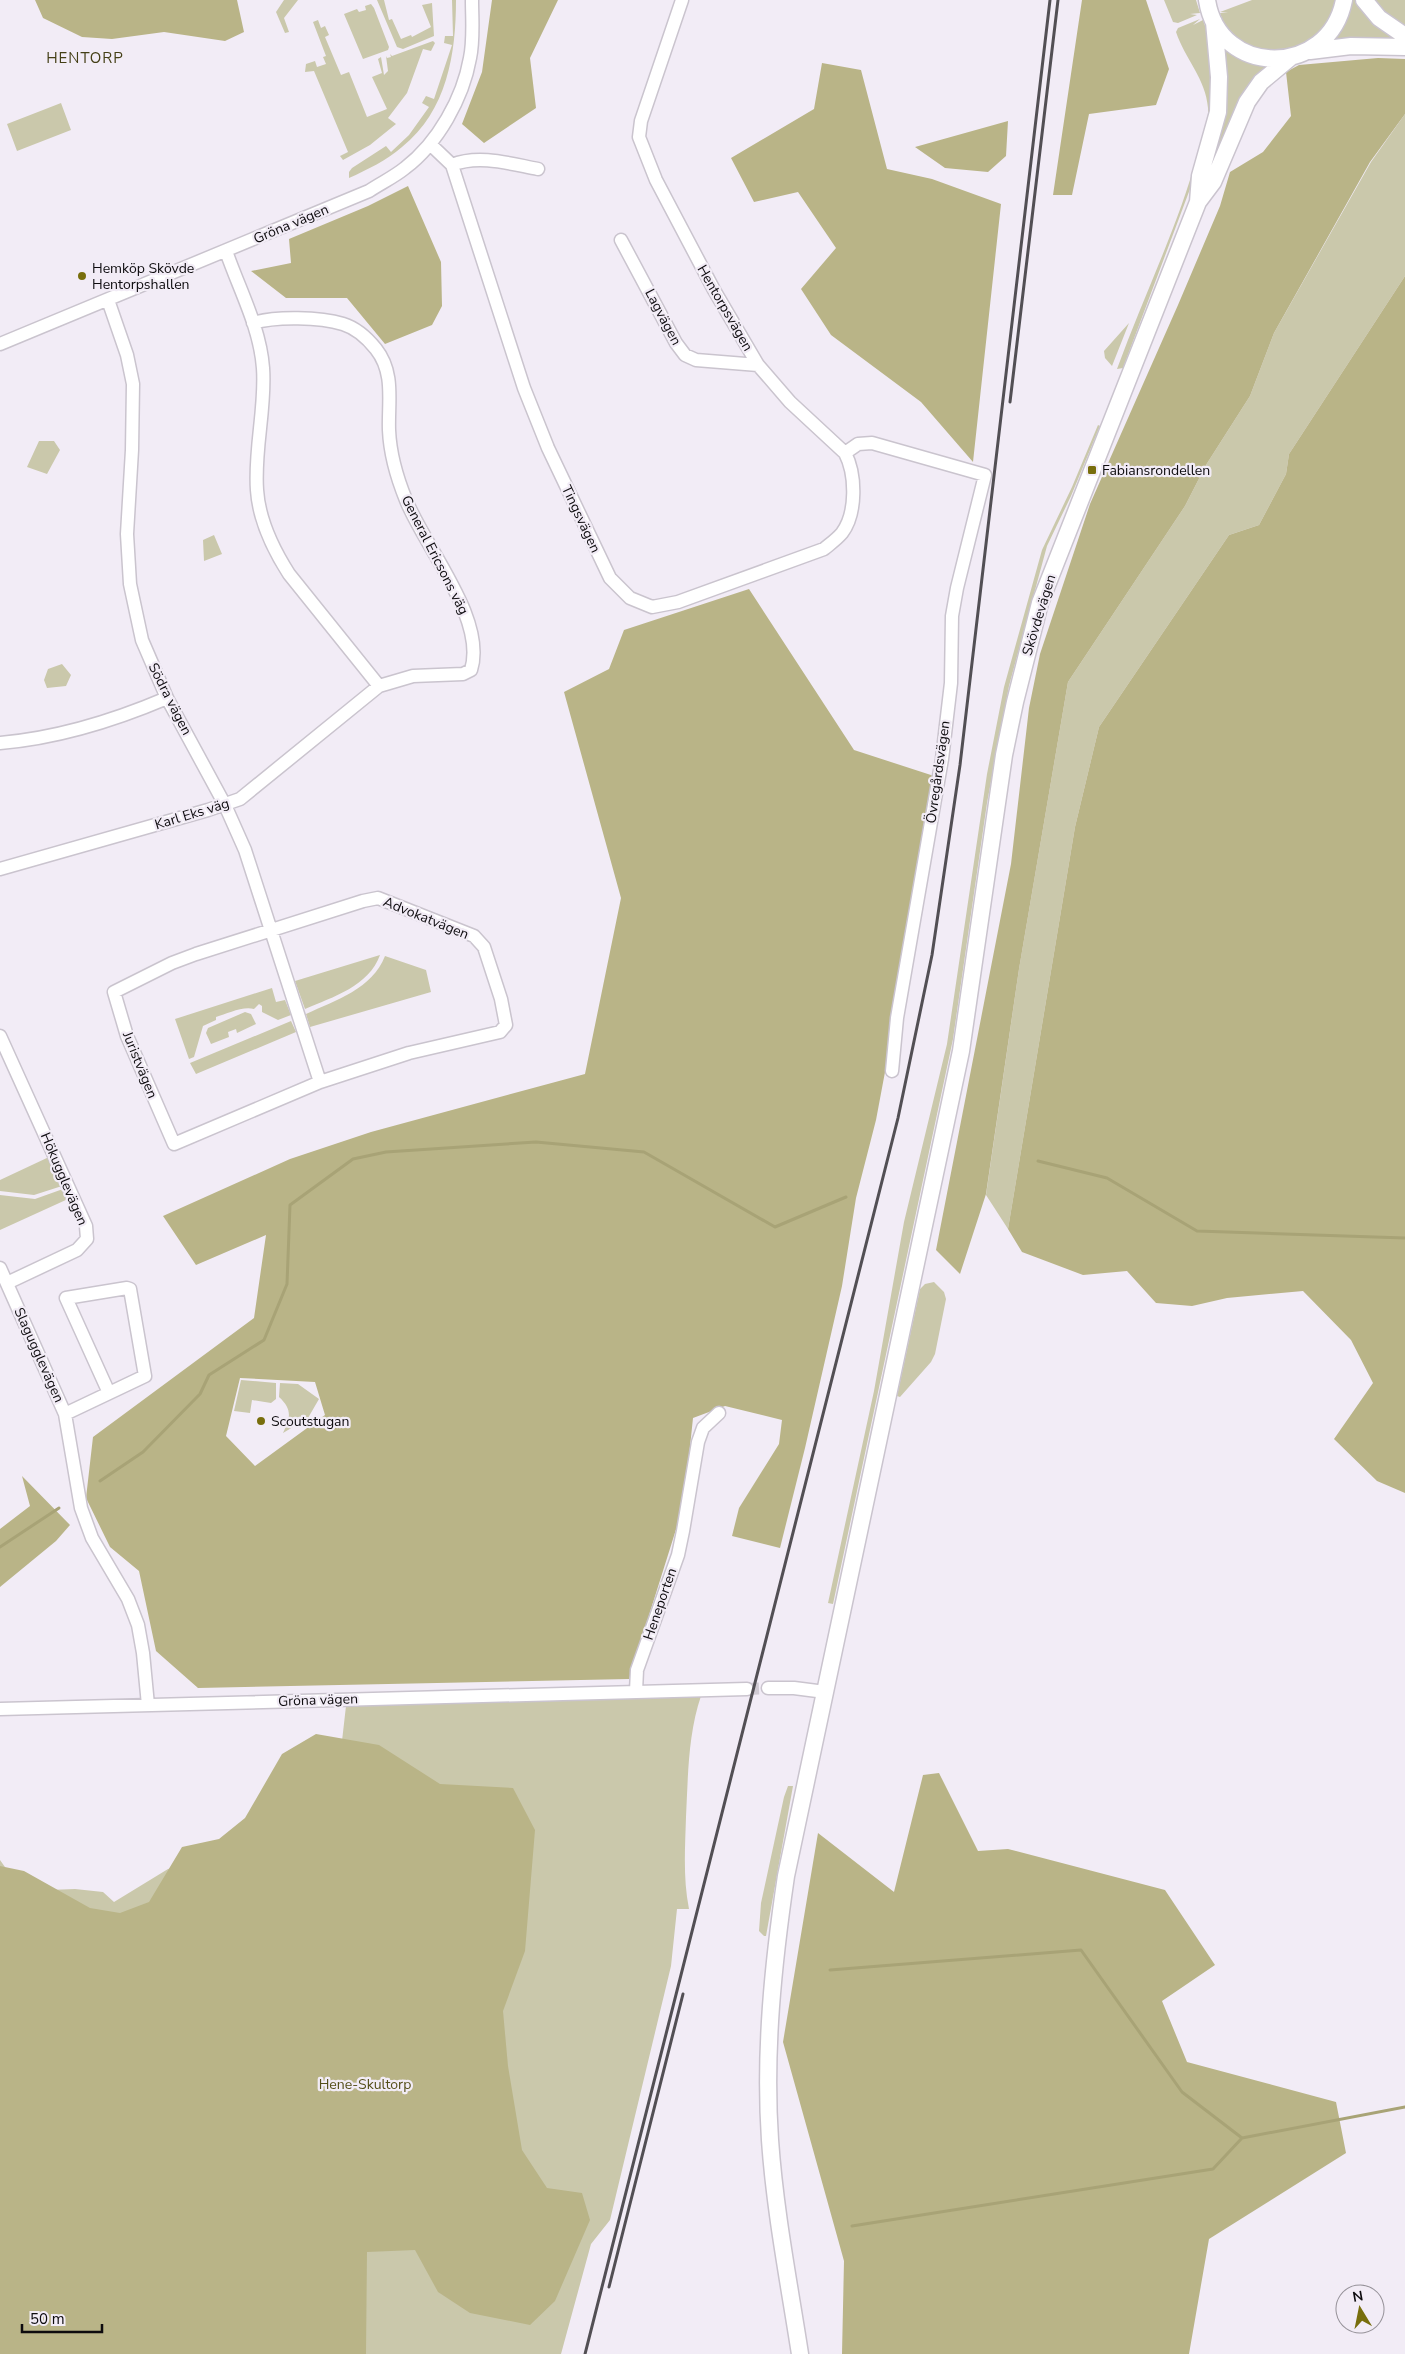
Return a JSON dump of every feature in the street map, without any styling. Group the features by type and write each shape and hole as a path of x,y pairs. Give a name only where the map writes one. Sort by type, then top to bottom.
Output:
{"main road":[{"path":"1198,202 1200,176 1218,112 1220,78 1214,22 1207,0"},
{"path":"1307,52 1321,42 1332,30 1340,15 1344,0"},
{"path":"1364,0 1379,18 1405,36"},
{"path":"1214,22 1226,38 1242,50 1271,59 1291,58 1307,52 1351,46 1405,46"},
{"path":"1198,202 1214,182 1247,102 1262,82 1291,58"},
{"name":"Skövdevägen","path":"800,2354 776,2198 770,2140 768,2050 774,1952 786,1876 961,1051 1004,755 1040,603 1198,202"}],"street":[{"name":"Gröna vägen","path":"0,344 369,191 406,168 430,144 447,119 459,92 470,57 472,0"},
{"name":"Hentorpsvägen","path":"682,0 641,121 639,137 656,180 714,290 758,365 790,402 845,453"},
{"name":"Tingsvägen","path":"430,144 452,165 524,388 548,448 610,578 630,598 652,607 678,602 824,549 843,532 853,504 853,480 849,461 845,453"},
{"path":"452,165 465,160 506,163 538,170"},
{"name":"Lagvägen","path":"621,240 676,343 685,355 696,360 758,365"},
{"path":"226,251 253,323 260,348 264,388 257,491 268,536 289,574 379,686"},
{"name":"Södra vägen","path":"108,300 127,355 133,384 132,450 127,534 130,584 142,640 167,698 225,805 245,850 320,1082"},
{"name":"General Ericsons väg","path":"253,323 266,319 315,320 344,324 361,334 377,350 386,367 391,391 389,430 397,474 406,501 467,618 474,660 471,670 463,674 414,676 379,686"},
{"name":"Övregårdsvägen","path":"845,453 858,444 872,444 985,474 952,616 951,683 942,759 897,1018 892,1071"},
{"name":"Karl Eks väg","path":"0,869 225,805 240,798 379,686"},
{"path":"0,743 30,740 88,728 126,716 167,698"},
{"name":"Advokatvägen","path":"271,931 363,901 378,898 474,936 484,947 505,1018 506,1025 500,1032 409,1053 320,1082"},
{"name":"Juristvägen","path":"271,931 172,963 114,992 127,1036 174,1144 320,1082"},
{"name":"Hökugglevägen","path":"0,1036 86,1226 87,1239 77,1250 7,1283"},
{"name":"Slagugglevägen","path":"0,1268 65,1414 81,1508 92,1538 128,1599 138,1625 148,1705"},
{"name":"Slagugglevägen","path":"65,1414 145,1376 130,1289 127,1288 66,1298 109,1393"},
{"name":"Heneporten","path":"636,1691 637,1670 678,1554 684,1531 698,1442 703,1428 718,1413"},
{"path":"768,1688 794,1688 825,1692"},
{"path":"636,1691 747,1689"},
{"name":"Gröna vägen","path":"0,1709 491,1697 636,1691"}],"green space":[{"path":"35,0 237,0 244,32 225,41 164,32 112,39 82,37 43,18"},
{"path":"284,0 298,0 284,18 289,32 285,33 276,12"},
{"path":"377,0 384,0 389,20 392,19 401,39 411,35 412,37 431,27 422,5 432,3 434,36 403,49 397,47"},
{"path":"452,0 456,0 454,41 451,61 439,99 417,133 402,147 377,164 349,178 349,172 352,168 386,146 391,152 409,135 429,107 422,103 426,96 434,99 452,45 444,43 445,36 453,36"},
{"path":"492,0 558,0 530,58 536,108 484,143 462,124 482,72"},
{"path":"1082,0 1146,0 1169,69 1156,105 1089,114 1072,195 1053,195"},
{"path":"1164,0 1196,0 1200,13 1190,14 1197,15 1178,23 1173,22"},
{"path":"1252,0 1339,0 1326,30 1292,52 1255,50 1236,40 1224,24 1220,13 1228,13 1220,12"},
{"path":"1349,0 1357,0 1399,39 1327,45"},
{"path":"1370,0 1405,0 1405,28 1388,19"},
{"path":"371,4 389,47 388,50 363,59 344,14 357,9 359,12 366,10 365,6"},
{"path":"1200,19 1193,25 1203,20 1210,40 1216,89 1196,173 1123,368 1117,369 1181,208 1206,125 1208,108 1203,88 1176,32 1178,28"},
{"path":"318,20 321,28 325,26 329,35 325,37 341,75 349,72 367,117 387,109 372,77 382,73 378,59 381,57 384,75 388,71 386,56 387,58 391,57 390,54 392,56 433,41 435,43 431,51 423,49 407,93 388,118 396,124 370,145 343,160 340,156 348,152 314,71 305,72 306,64 315,61 317,67 326,64 323,57 326,56 313,22"},
{"path":"1219,41 1275,63 1209,176"},
{"path":"1378,58 1405,59 1405,114 1370,162 1274,333 1250,396 1206,465 1185,506 1068,682 1019,969 986,1194 960,1274 936,1250 1011,864 1029,708 1040,654 1090,504 1220,206 1230,172 1263,152 1291,116 1286,72 1299,65"},
{"path":"822,63 861,70 887,169 932,179 1001,204 973,462 921,402 831,335 801,289 836,248 798,192 754,202 731,158 814,109"},
{"path":"61,103 71,130 17,151 7,124"},
{"path":"1405,114 1405,276 1289,454 1286,474 1259,525 1229,535 1099,727 1075,827 1008,1229 986,1195 1019,969 1068,682 1185,506 1206,465 1250,396 1274,333 1371,162"},
{"path":"1008,121 1006,156 988,172 945,168 915,147"},
{"path":"408,186 441,262 442,306 432,325 385,344 347,298 286,298 251,271 291,263 289,239 368,206"},
{"path":"1405,276 1405,1493 1377,1481 1334,1439 1373,1383 1351,1340 1303,1291 1227,1298 1192,1306 1156,1303 1127,1271 1083,1275 1022,1252 1008,1229 1075,827 1099,727 1229,535 1259,525 1286,474 1289,454"},
{"path":"1129,323 1112,366 1105,358 1104,351"},
{"path":"1098,425 1100,426 1071,496 1047,546 1009,686 987,803 953,1039 833,1604 828,1603 874,1391 904,1222 947,1044 987,774 1004,687 1042,550 1072,487"},
{"path":"39,441 54,441 60,450 47,474 27,467"},
{"path":"214,535 222,554 204,561 203,540"},
{"path":"749,589 854,750 934,776 876,1120 856,1198 842,1286 780,1548 732,1536 739,1508 779,1444 782,1420 725,1406 693,1418 684,1504 629,1679 198,1688 156,1651 139,1571 110,1547 86,1498 93,1437 254,1318 266,1235 196,1265 163,1216 290,1159 371,1132 585,1074 621,898 564,692 609,669 624,630","holes":["240,1378 315,1382 325,1415 255,1466 226,1436"]},
{"path":"62,664 71,675 66,686 47,688 44,680 48,669"},
{"path":"380,955 375,966 359,983 338,995 305,1009 295,981"},
{"path":"385,956 426,970 431,992 310,1027 306,1014 341,998 362,985 379,967"},
{"path":"272,988 276,1002 285,1000 291,1015 278,1020 262,1012 262,1006 259,1004 254,1009 240,1009 216,1017 216,1020 203,1026 194,1057 189,1059 175,1019"},
{"path":"245,1012 251,1014 256,1024 237,1033 236,1029 228,1032 229,1037 211,1044 206,1033 208,1028"},
{"path":"291,1021 296,1032 196,1074 190,1063"},
{"path":"49,1157 62,1186 34,1195 0,1191 0,1180"},
{"path":"63,1189 68,1199 0,1230 0,1195 35,1199"},
{"path":"934,1282 944,1292 946,1299 935,1354 931,1362 900,1397 897,1396 920,1289 925,1284"},
{"path":"241,1380 276,1383 276,1399 271,1403 252,1400 250,1413 234,1411"},
{"path":"280,1383 298,1384 319,1399 308,1418 283,1433 289,1414 286,1405 279,1397"},
{"path":"22,1476 70,1525 56,1541 0,1587 0,1529 30,1506"},
{"name":"Hene-Skultorp","path":"701,1696 693,1725 688,1771 685,1864 689,1909 677,1909 671,1966 610,2220 591,2244 561,2354 0,2354 0,1860 22,1891 75,1889 103,1892 114,1902 168,1869 216,1859 342,1741 346,1706"},
{"name":"Hene-Skultorp","path":"316,1734 379,1745 440,1784 513,1788 535,1830 525,1951 503,2011 508,2066 522,2150 547,2188 582,2193 590,2220 555,2301 530,2325 470,2313 438,2292 415,2250 367,2252 366,2354 0,2354 0,1866 24,1871 90,1908 120,1913 149,1902 182,1847 219,1839 245,1818 282,1754"},
{"path":"939,1773 978,1851 1008,1849 1165,1890 1215,1965 1162,2001 1187,2062 1336,2102 1346,2153 1209,2239 1189,2354 842,2354 844,2261 783,2042 818,1833 894,1892 923,1775"},
{"path":"788,1786 793,1786 766,1936 764,1936 759,1931 761,1903"}],"waterway":[{"path":"100,1481 143,1452 200,1394 209,1375 264,1340 287,1284 290,1205 353,1159 386,1152 536,1142 644,1152 775,1227 846,1197"},
{"path":"1038,1161 1107,1178 1197,1231 1405,1238"},
{"path":"0,1547 59,1508"},
{"path":"830,1970 1081,1950 1182,2092 1242,2138"},
{"path":"852,2226 1213,2169 1242,2138 1405,2107"}],"tunnel":[{"path":"747,1689 768,1688"}],"railway":[{"path":"585,2354 898,1118 932,955 960,765 1050,0"},
{"path":"1010,402 1058,0"},
{"path":"609,2287 683,1994"}],"place":[{"name":"Hemköp Skövde Hentorpshallen","path":"82,276"},
{"name":"Fabiansrondellen","path":"1092,470"},
{"name":"Scoutstugan","path":"261,1421"}],"district":[{"name":"HENTORP","path":"85,58"}]}
